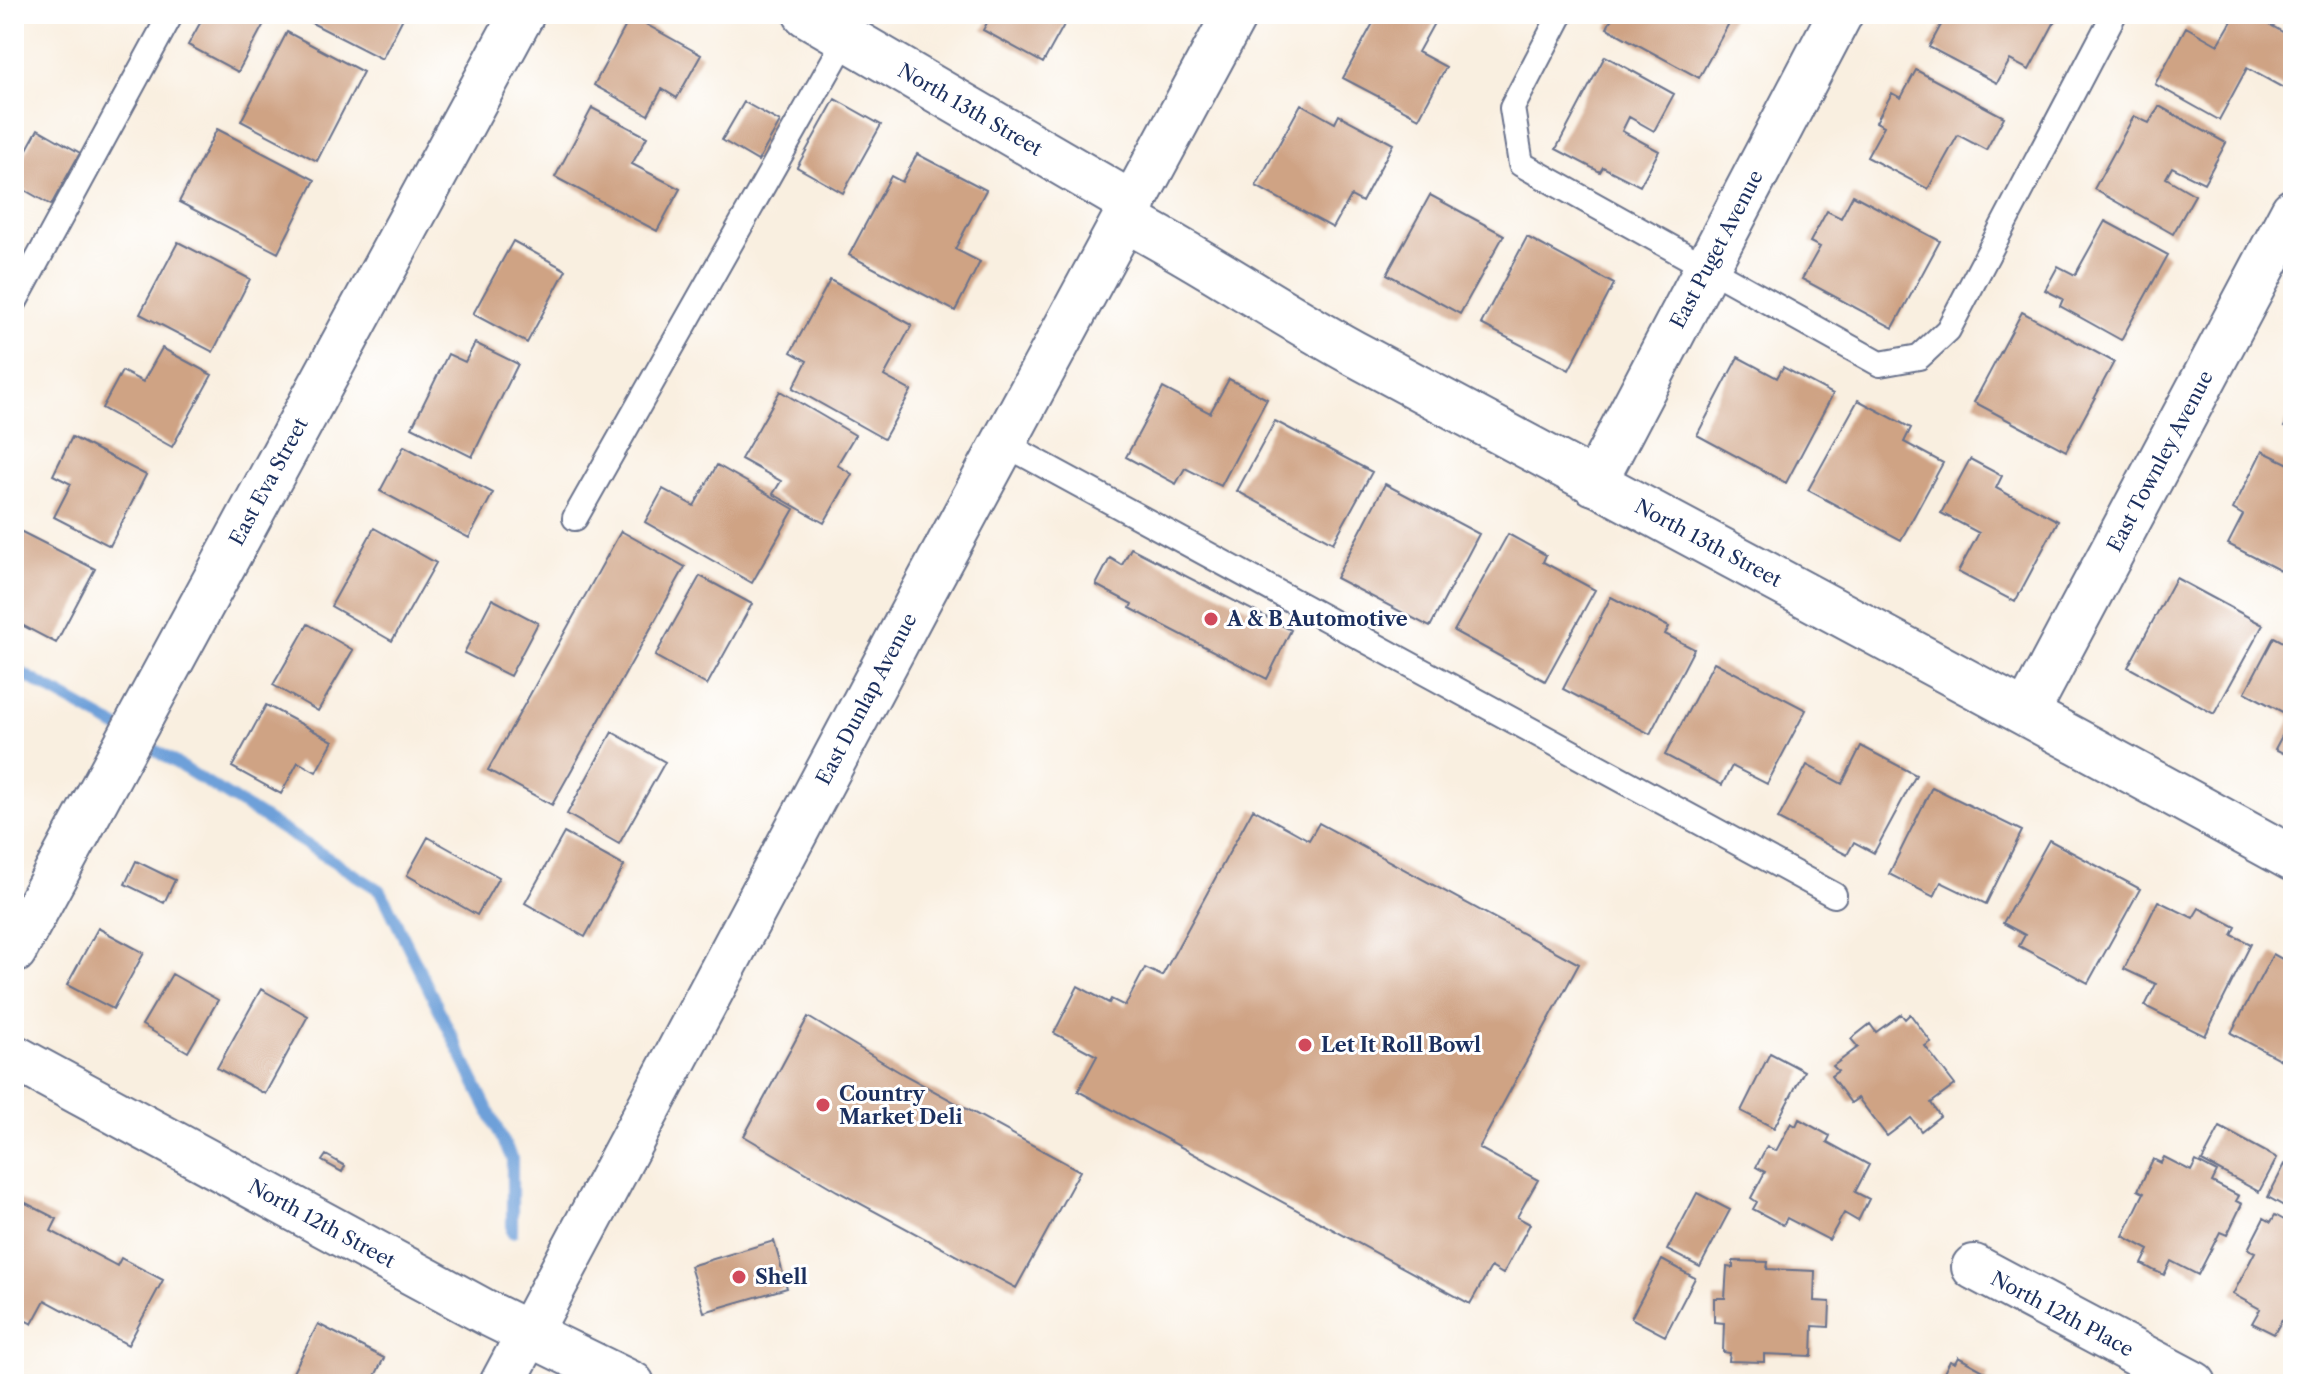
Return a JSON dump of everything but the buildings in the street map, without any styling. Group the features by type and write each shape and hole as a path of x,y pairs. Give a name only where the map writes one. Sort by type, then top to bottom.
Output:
{"street":[{"name":"East Eva Street","path":"14,951 522,14"},
{"name":"North 13th Street","path":"806,14 1356,354 2027,712 2293,859"},
{"name":"East Dunlap Avenue","path":"502,1384 1235,14"},
{"name":"East Puget Avenue","path":"1594,483 1840,14"},
{"name":"East Townley Avenue","path":"2027,712 2293,211"},
{"name":"North 12th Street","path":"14,1057 530,1334 632,1384"},
{"name":"North 12th Place","path":"1974,1267 2168,1378"}],"lane":[{"path":"14,303 171,14"},
{"path":"1561,14 1512,108 1521,164 1880,364 1919,357 1948,330 2114,14"},
{"path":"575,518 847,37"},
{"path":"1003,443 1834,895"}],"waterway":[{"path":"14,669 131,735 381,891 512,1159 512,1232"}],"place":[{"name":"A & B Automotive","path":"1211,619"},
{"name":"Let It Roll Bowl","path":"1305,1045"},
{"name":"Country Market Deli","path":"823,1105"},
{"name":"Shell","path":"739,1277"}]}
